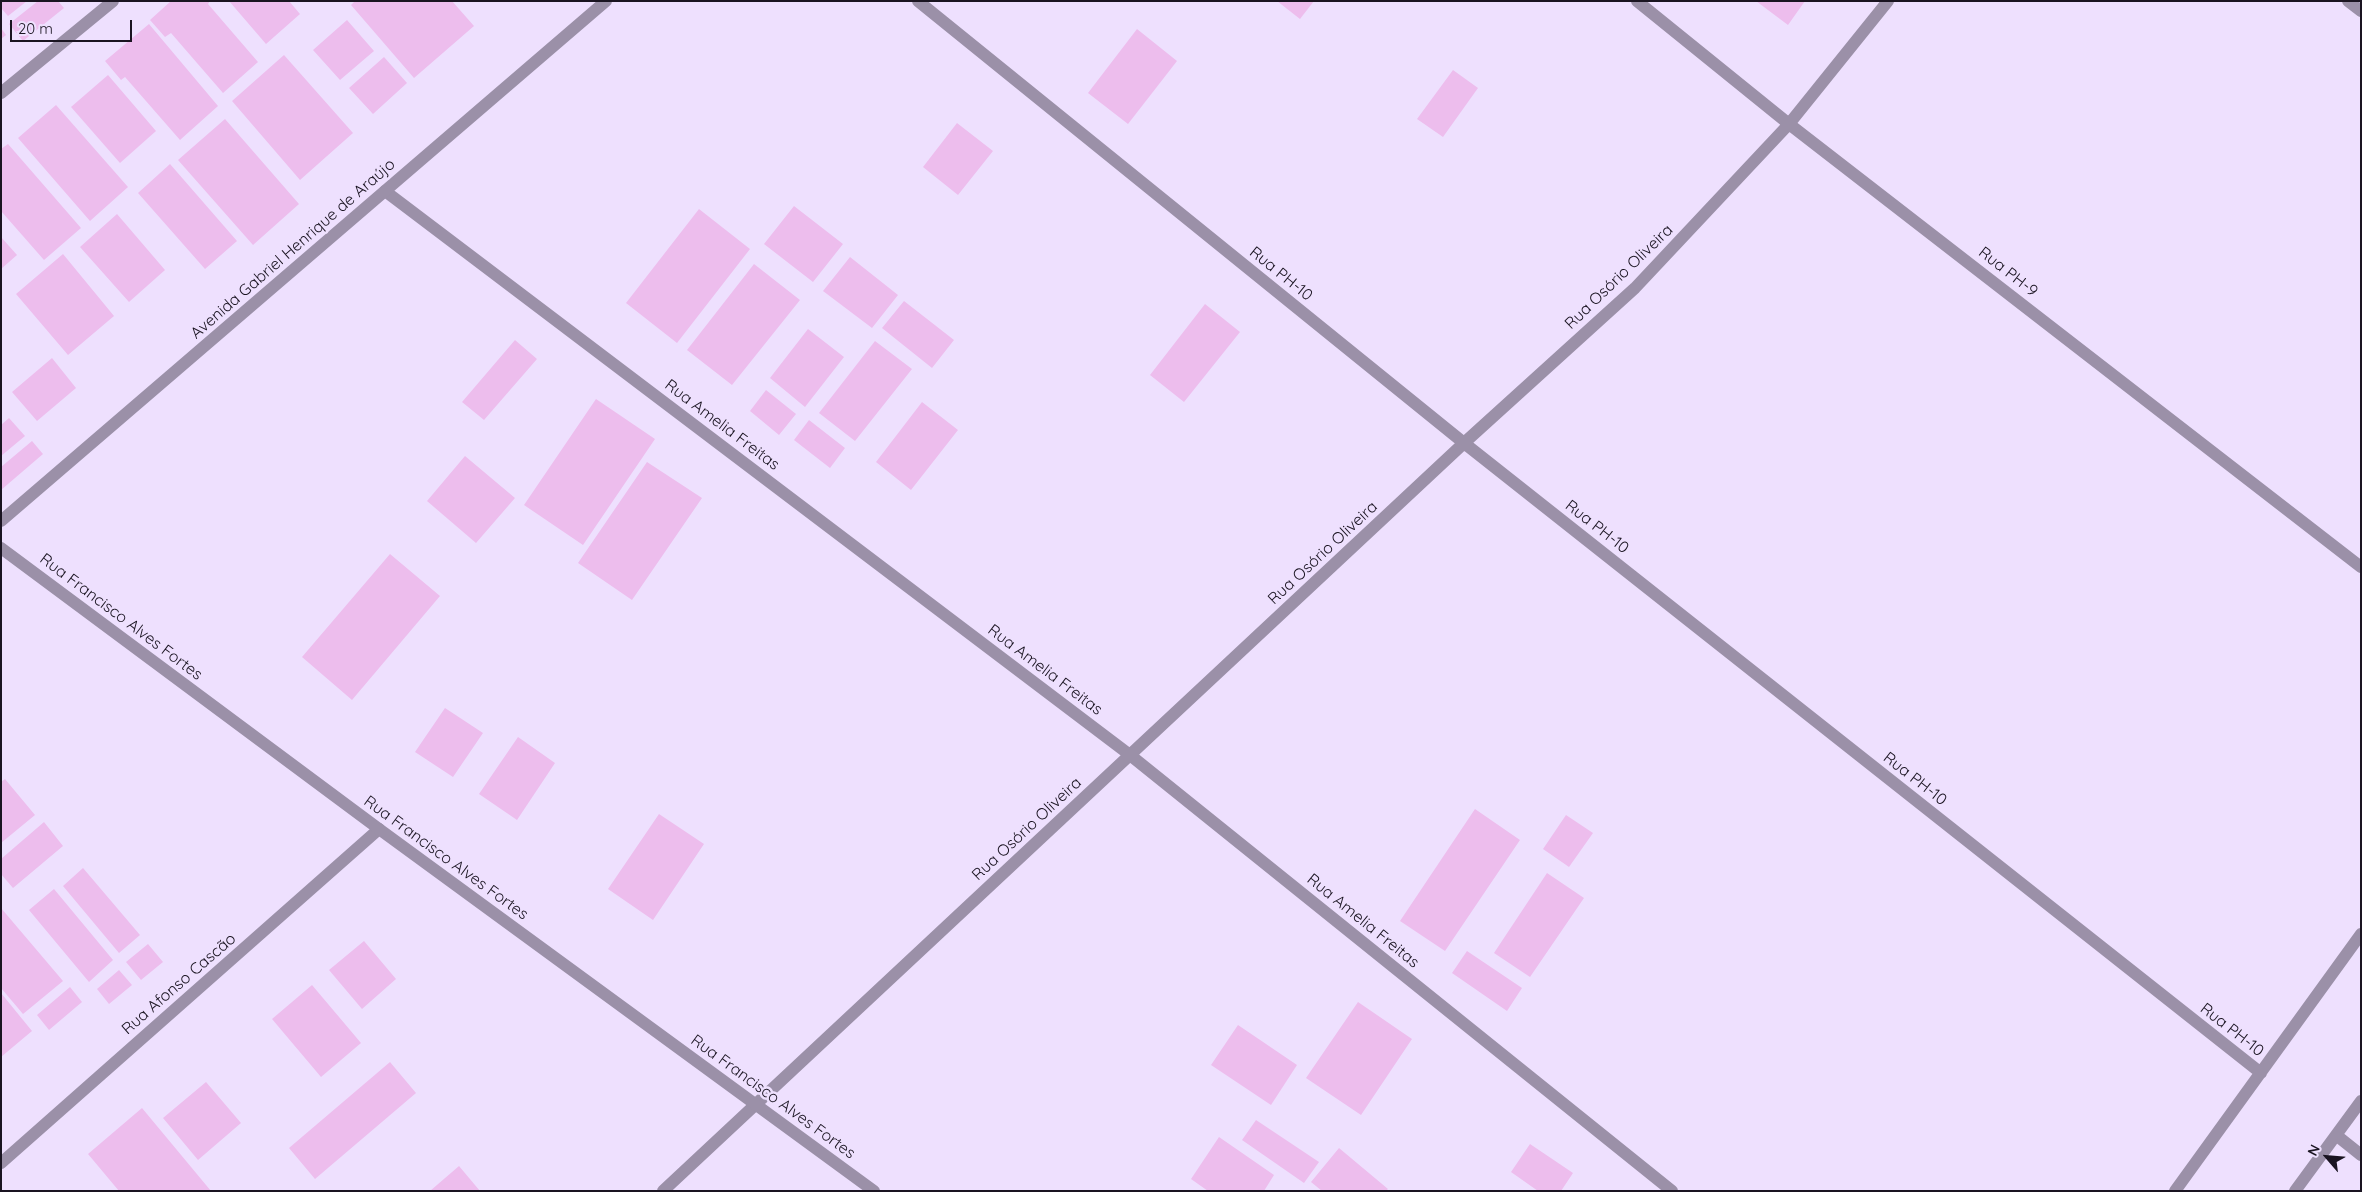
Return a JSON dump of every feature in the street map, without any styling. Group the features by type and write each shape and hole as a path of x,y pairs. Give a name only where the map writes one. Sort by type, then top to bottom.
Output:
{"street":[{"path":"1,92 113,1"},
{"name":"Avenida Gabriel Henrique de Araújo","path":"1,521 606,1"},
{"name":"Rua PH-10","path":"918,1 1464,443 2260,1073"},
{"name":"Rua PH-9","path":"1637,1 1789,124 2361,567"},
{"name":"Rua Osório Oliveira","path":"663,1191 1464,443 1636,288 1789,124 1888,1"},
{"path":"2348,1 2361,12"},
{"name":"Rua Amelia Freitas","path":"385,191 1130,755 1672,1191"},
{"name":"Rua Francisco Alves Fortes","path":"1,548 379,829 874,1191"},
{"name":"Rua Afonso Cascão","path":"1,1163 379,829"},
{"path":"2176,1191 2361,934"},
{"path":"2295,1191 2361,1101"},
{"path":"2336,1135 2361,1155"}],"building":[{"path":"1,1 27,1 8,16 1,8"},
{"path":"38,1 58,1 64,8 23,41 9,24"},
{"path":"171,1 210,1 208,4 258,62 223,93 171,33 165,37 150,20"},
{"path":"229,1 289,1 300,14 266,44"},
{"path":"355,1 452,1 474,26 414,78 351,5"},
{"path":"1277,1 1314,1 1300,19"},
{"path":"1756,1 1805,1 1788,25"},
{"path":"347,20 374,51 340,80 313,50"},
{"path":"149,24 218,106 180,140 125,77 121,80 105,61"},
{"path":"1,28 6,35 1,39"},
{"path":"1137,29 1177,61 1128,124 1088,93"},
{"path":"284,55 353,133 300,180 232,101"},
{"path":"384,57 407,83 373,114 349,88"},
{"path":"1453,70 1478,88 1443,137 1417,119"},
{"path":"108,75 156,131 120,163 71,107"},
{"path":"56,105 128,187 90,221 18,138"},
{"path":"225,119 299,204 253,245 178,160"},
{"path":"957,123 993,151 958,195 923,167"},
{"path":"8,144 81,228 44,260 1,211 1,149"},
{"path":"170,164 237,241 205,269 138,193"},
{"path":"794,206 843,244 813,282 764,244"},
{"path":"699,209 750,249 677,343 626,303"},
{"path":"117,214 165,270 129,302 80,247"},
{"path":"1,237 17,255 1,269"},
{"path":"63,254 114,316 68,355 16,294"},
{"path":"850,257 898,295 872,328 823,291"},
{"path":"754,264 800,300 732,385 687,350"},
{"path":"904,301 954,340 932,368 882,328"},
{"path":"1205,304 1240,332 1184,402 1150,375"},
{"path":"808,329 844,357 805,407 770,378"},
{"path":"515,340 537,359 484,420 462,402"},
{"path":"875,341 912,369 855,441 819,413"},
{"path":"52,358 76,388 37,421 12,392"},
{"path":"766,390 796,414 779,435 750,411"},
{"path":"596,399 655,439 583,545 524,505"},
{"path":"922,402 958,430 911,490 876,462"},
{"path":"9,418 25,436 1,456 1,425"},
{"path":"809,420 845,448 830,468 794,440"},
{"path":"32,441 43,454 1,490 1,467"},
{"path":"465,456 515,498 476,543 427,501"},
{"path":"647,462 702,498 632,600 578,563"},
{"path":"390,554 440,596 352,700 302,657"},
{"path":"445,708 483,733 453,777 415,752"},
{"path":"518,737 555,763 517,820 479,794"},
{"path":"5,779 35,815 1,843 1,782"},
{"path":"1475,809 1520,840 1445,951 1400,921"},
{"path":"659,814 704,844 653,920 608,889"},
{"path":"1566,815 1593,833 1569,867 1543,849"},
{"path":"44,822 63,846 13,888 1,874 1,859"},
{"path":"83,868 140,935 119,953 63,886"},
{"path":"1547,873 1584,898 1530,977 1494,953"},
{"path":"54,889 113,960 89,982 29,910"},
{"path":"1,908 63,981 23,1014 1,988"},
{"path":"364,941 396,979 362,1009 329,970"},
{"path":"148,944 163,962 141,980 126,962"},
{"path":"1467,951 1522,988 1507,1011 1452,973"},
{"path":"119,970 132,985 109,1004 97,989"},
{"path":"312,985 361,1043 321,1077 272,1019"},
{"path":"70,987 82,1002 49,1030 37,1015"},
{"path":"1,993 32,1031 1,1057"},
{"path":"1358,1002 1412,1039 1361,1115 1306,1078"},
{"path":"1238,1025 1297,1065 1271,1105 1211,1065"},
{"path":"390,1062 416,1093 315,1179 289,1148"},
{"path":"206,1082 241,1123 198,1160 163,1118"},
{"path":"142,1108 211,1191 119,1191 88,1154"},
{"path":"1256,1120 1319,1162 1304,1183 1242,1140"},
{"path":"1219,1137 1274,1175 1264,1191 1208,1191 1191,1179"},
{"path":"1530,1144 1573,1173 1561,1191 1538,1191 1511,1172"},
{"path":"1339,1148 1388,1189 1386,1191 1322,1191 1311,1182"},
{"path":"459,1166 480,1191 430,1191"}]}
